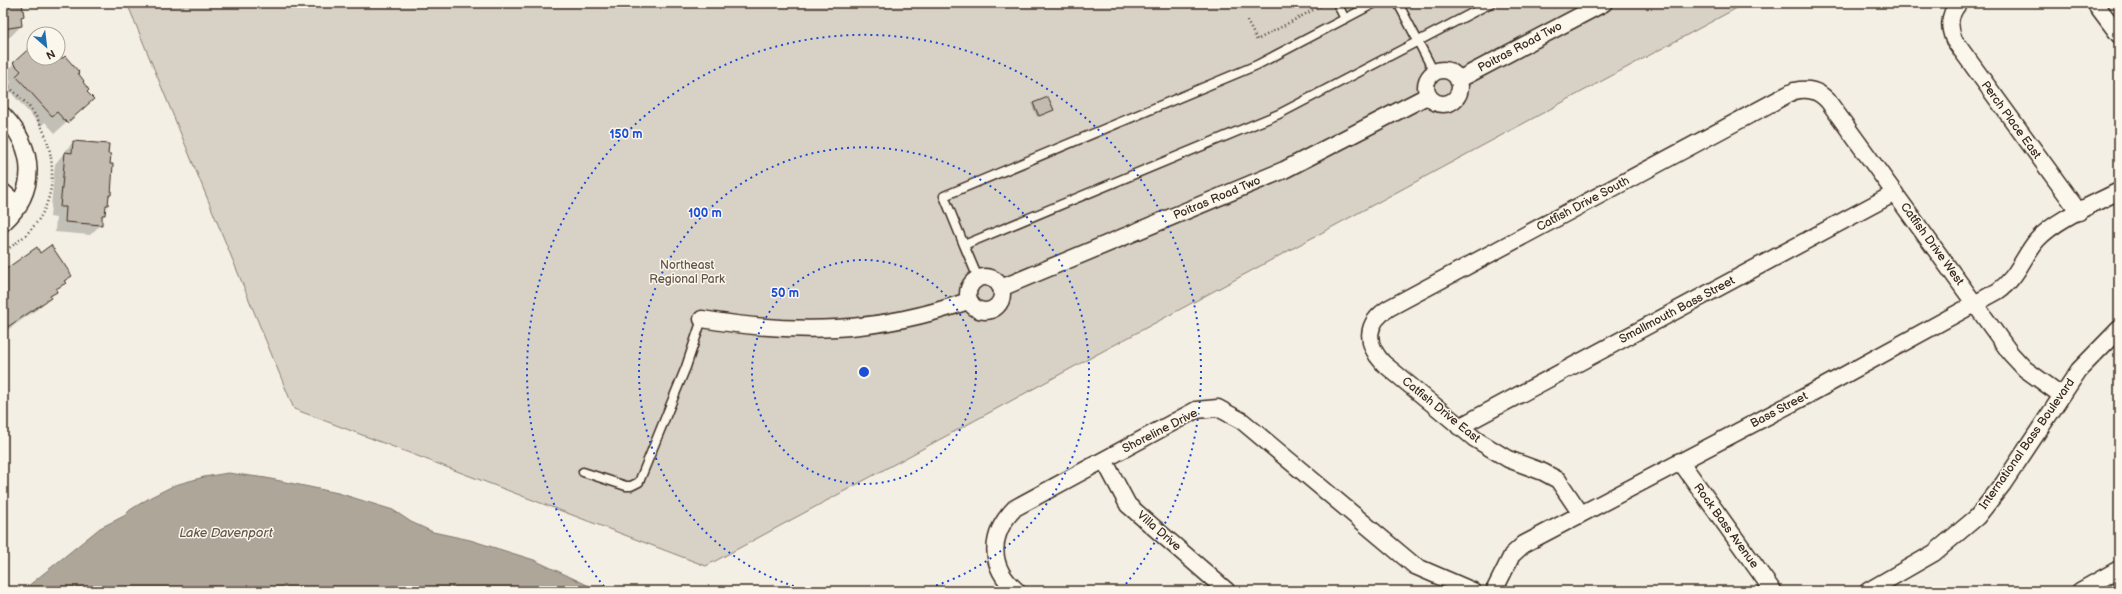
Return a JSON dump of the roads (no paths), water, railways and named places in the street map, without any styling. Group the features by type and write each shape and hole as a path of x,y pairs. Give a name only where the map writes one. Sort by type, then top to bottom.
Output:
{"street":[{"name":"Poitras Road Two","path":"1458,80 1604,3"},
{"name":"Perch Place East","path":"1959,3 1954,10 1950,25 1954,40 2079,212"},
{"path":"2095,3 2119,35"},
{"path":"1446,70 1452,73 1458,80 1460,88 1459,94 1451,103 1440,105 1435,103 1427,96 1425,90 1427,80 1434,72 1446,70"},
{"name":"Catfish Drive South","path":"1370,334 1375,320 1389,308 1786,94 1802,89 1810,90"},
{"name":"Catfish Drive West","path":"1810,90 1817,91 1828,101 2018,362 2061,395"},
{"name":"Poitras Road Two","path":"1001,288 1284,170 1427,96"},
{"path":"3,115 18,134 26,151 29,165 29,180 19,206 3,223"},
{"name":"Bass Street","path":"1494,591 1516,550 1536,536 1581,514 1975,304 2005,286 2018,272 2036,241 2043,234 2079,212 2119,191"},
{"path":"3,192 19,206"},
{"name":"Smallmouth Bass Street","path":"1458,427 1895,193"},
{"path":"990,277 995,280 1001,288 1000,302 992,310 986,312 976,309 968,301 968,290 973,281 978,278 990,277"},
{"path":"702,319 775,329 829,329 900,321 968,301"},
{"name":"International Bass Boulevard","path":"1868,591 1889,586 1934,553 1977,517 2003,484 2061,395 2086,361 2118,332"},
{"name":"Catfish Drive East","path":"1370,334 1373,350 1383,364 1458,427 1508,459 1543,472 1558,480 1581,514"},
{"name":"Shoreline Drive","path":"1017,591 1009,584 997,564 995,541 1004,519 1015,508 1196,410 1218,408 1242,421 1415,566 1473,591"},
{"name":"Villa Drive","path":"1104,460 1128,505 1227,591"},
{"name":"Rock Bass Avenue","path":"1680,461 1773,591"},
{"path":"2080,591 2119,569"}],"lane":[{"path":"1337,3 1345,19"},
{"path":"978,278 944,196 1257,65 1375,3"},
{"path":"1398,3 1434,72"},
{"path":"964,245 1272,117 1491,3"},
{"path":"583,472 626,486 631,486 639,482 686,367 702,319"}],"water":[{"name":"Lake Davenport","path":"228,473 266,478 338,493 393,510 411,522 433,532 470,540 534,560 600,591 22,591 100,528 124,516 130,510 151,497 175,485 204,477"}],"park label":[{"name":"Northeast Regional Park","path":"687,272"}]}
